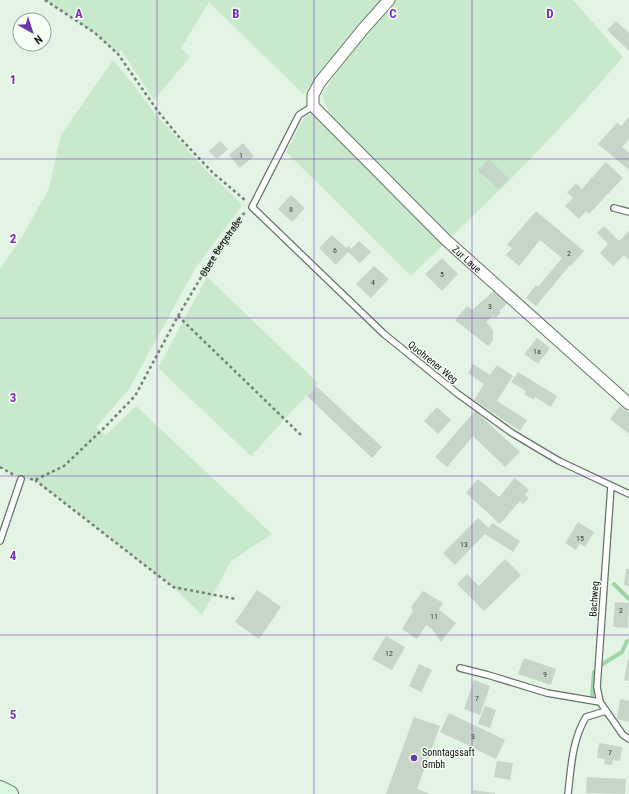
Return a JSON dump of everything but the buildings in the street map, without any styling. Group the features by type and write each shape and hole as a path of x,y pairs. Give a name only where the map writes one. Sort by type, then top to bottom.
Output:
{"main road":[{"path":"0,789 10,794"}],"street":[{"path":"313,106 313,95 320,82 389,0"},
{"name":"Zur Laue","path":"313,106 446,240 629,404"}],"lane":[{"path":"252,207 299,115 313,106"},
{"name":"Quohrener Weg","path":"252,207 384,334 458,394 512,434 558,461 629,494"},
{"path":"614,208 629,212"},
{"path":"0,540 21,479"},
{"name":"Bachweg","path":"611,486 597,687 600,702 606,712 623,735 629,739"},
{"path":"460,668 547,693 600,702"},
{"path":"568,794 572,755 582,724 586,717 606,712"}],"path":[{"path":"45,0 95,33 118,54 157,110 179,137 212,172 252,207"},
{"name":"Obere Bergstraße","path":"236,599 173,587 35,480 64,466 135,396 178,316 219,246 241,216 252,207"},
{"path":"178,316 302,436"},
{"path":"0,468 21,479"}],"green space":[{"path":"45,0 382,0 359,25 303,94 209,2 181,48 190,57 154,100 121,50 118,54 95,33"},
{"path":"396,0 573,0 623,57 571,116 512,178 452,236 330,115 322,95 357,46"},
{"path":"113,60 153,111 177,138 211,175 241,203 241,207 196,267 129,389 96,427 106,435 136,406 272,534 231,561 202,615 173,587 35,480 21,479 0,467 0,269 25,232 49,188 61,135"},
{"path":"315,113 445,243 411,276 286,152 305,116"},
{"path":"207,277 318,383 251,456 158,368"}],"waterway":[{"path":"614,584 629,599"},
{"path":"601,665 622,652 627,641"},
{"path":"592,696 594,672"}],"place":[{"name":"Sonntagssaft Gmbh","path":"414,758"}]}
